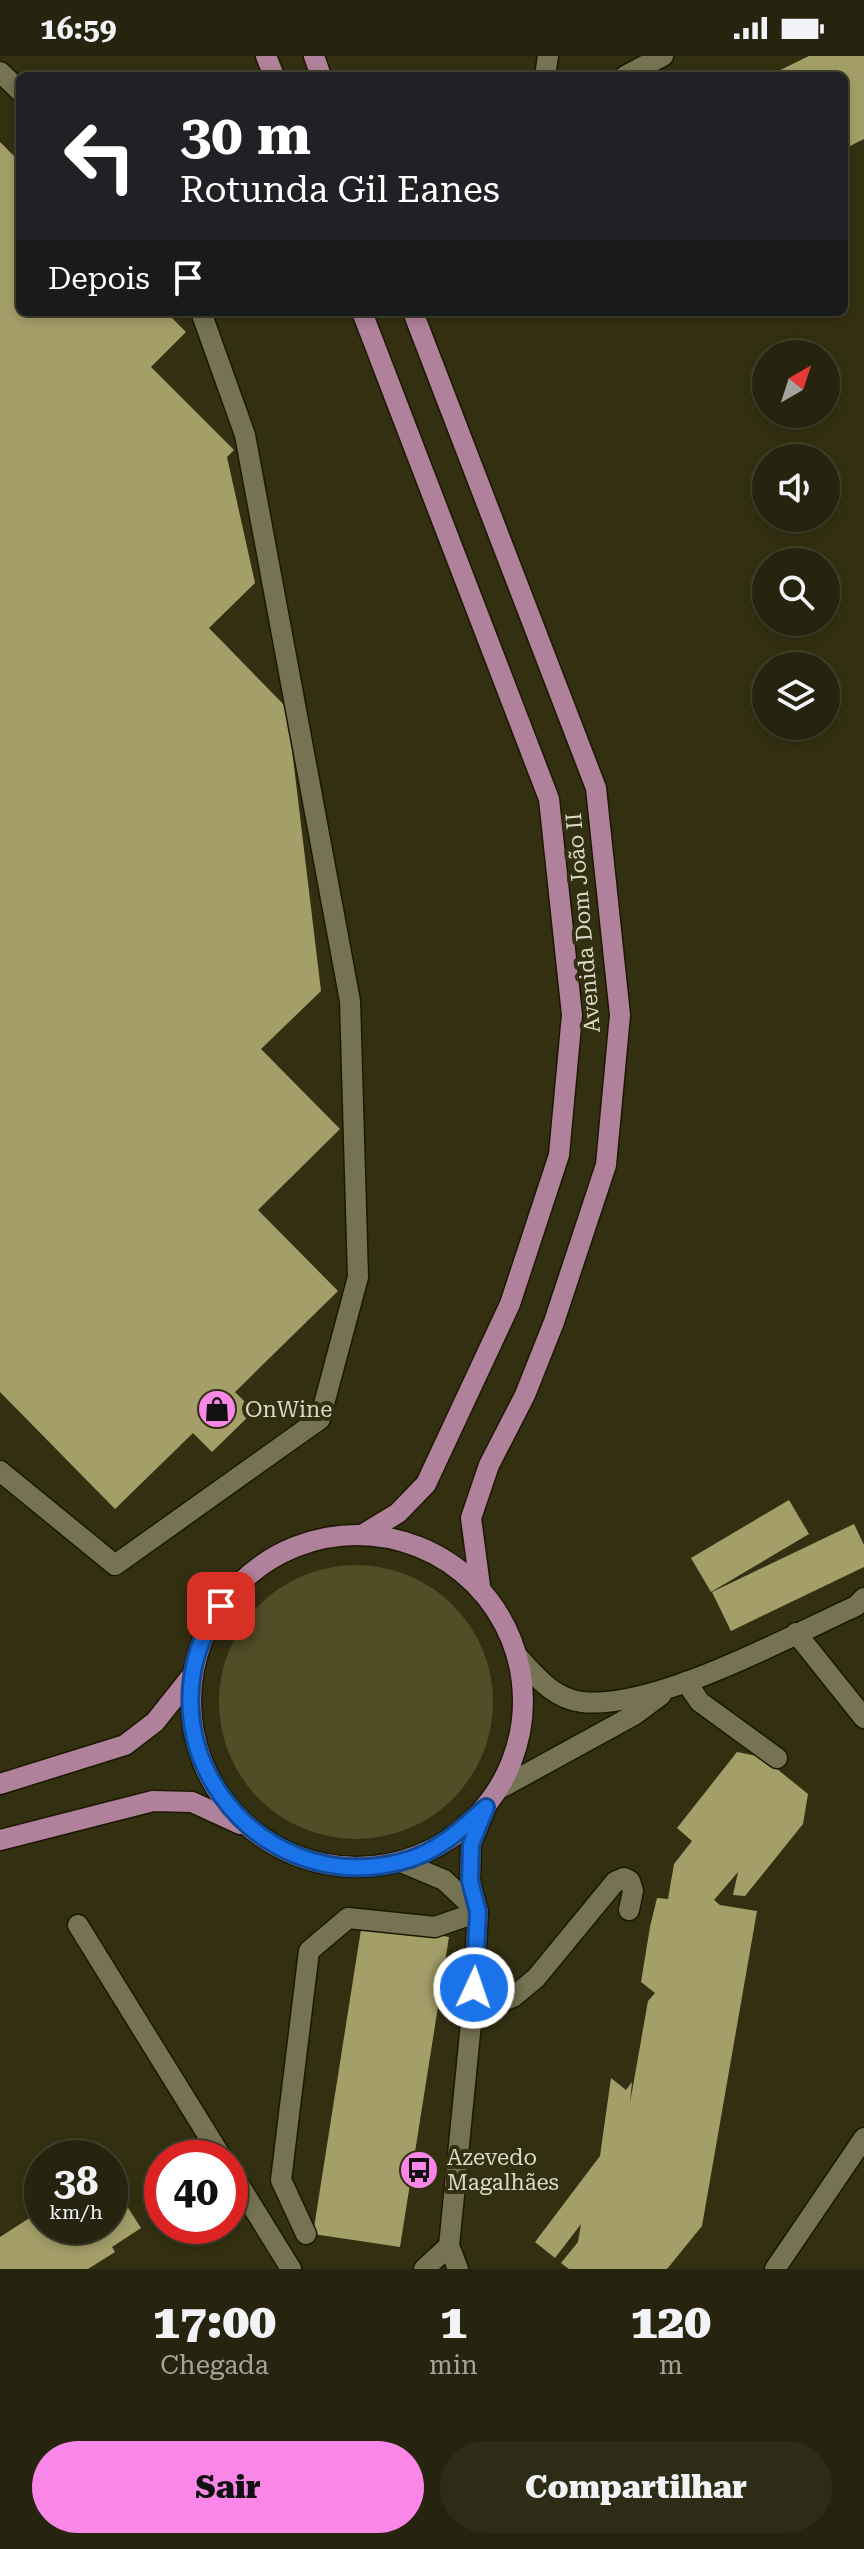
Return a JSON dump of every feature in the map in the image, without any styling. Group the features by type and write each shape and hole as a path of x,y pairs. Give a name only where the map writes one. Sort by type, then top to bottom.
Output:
{"main road":[{"name":"Avenida Dom João II","path":"362,1535 398,1513 426,1484 510,1304 559,1155 572,1015 549,799 364,316"},
{"name":"Avenida Dom João II","path":"415,316 596,788 620,1015 606,1165 554,1322 525,1395 489,1465 471,1518 480,1586"},
{"path":"0,1840 153,1801 192,1802 248,1827 294,1856 347,1867 401,1862 448,1841 486,1807 499,1789 517,1748 524,1703 519,1658 497,1610 480,1586 424,1548 362,1535 329,1535 279,1552 237,1584 206,1627 190,1678 190,1720 200,1760 220,1796 248,1827"},
{"path":"5,1780 125,1745 155,1722 190,1678"}],"street":[{"path":"633,72 663,56"},
{"path":"0,72 16,87"},
{"path":"0,1471 115,1565 320,1419 358,1277 350,1001 245,435 202,316"},
{"path":"519,1658 550,1691 581,1702 621,1700 678,1685 856,1606 864,1598"},
{"path":"796,1633 864,1718"},
{"path":"678,1685 777,1758"},
{"path":"499,1789 634,1715 678,1685"},
{"path":"458,2269 449,2246 472,2013 478,1912 470,1881 471,1844 486,1807"},
{"path":"401,1862 444,1880 478,1912"},
{"path":"472,2013 513,1997 536,1978 615,1882 624,1878 630,1881 633,1891 629,1910"},
{"path":"306,2234 281,2180 309,1951 348,1918 435,1927 478,1912"},
{"path":"78,1925 211,2140"},
{"path":"775,2269 864,2138"},
{"path":"248,2199 291,2269"},
{"path":"424,2269 449,2246"}],"shaded area":[{"path":"356,1565 396,1571 432,1588 453,1605 470,1626 487,1662 493,1702 487,1742 470,1778 453,1799 432,1816 396,1833 356,1839 316,1833 280,1816 259,1799 242,1778 225,1742 219,1702 225,1662 242,1626 259,1605 280,1588 316,1571"}],"building":[{"path":"809,56 864,56 864,139 848,147 848,72 776,72"},
{"path":"0,142 16,158 16,316 170,316 186,332 151,367 234,450 227,457 255,583 209,628 287,708 321,991 261,1049 340,1129 258,1210 338,1291 235,1392 254,1411 212,1452 193,1433 115,1509 0,1392"},
{"path":"789,1500 809,1534 711,1592 691,1558"},
{"path":"854,1524 864,1545 864,1567 731,1631 712,1592"},
{"path":"737,1752 762,1757 808,1794 803,1824 745,1896 733,1895 738,1872 714,1900 720,1905 757,1911 702,2226 667,2269 569,2269 561,2263 578,2242 581,2224 555,2258 535,2242 600,2156 611,2078 626,2090 632,2082 630,2103 648,2001 655,1993 641,1982 650,1927 657,1898 668,1899 674,1864 692,1841 677,1828"},
{"path":"362,1923 449,1937 400,2247 313,2234"},
{"path":"128,2208 141,2228 128,2237"},
{"path":"24,2222 24,2244 117,2244 112,2247 115,2252 88,2269 0,2269 0,2237"}],"place":[{"name":"OnWine","path":"217,1409"},
{"name":"Azevedo Magalhães","path":"419,2170"}],"route":[{"path":"221,1606 206,1627 190,1678 190,1720 200,1760 220,1796 248,1827 294,1856 347,1867 401,1862 448,1841 486,1807 471,1844 470,1881 478,1912 474,1988"}]}
